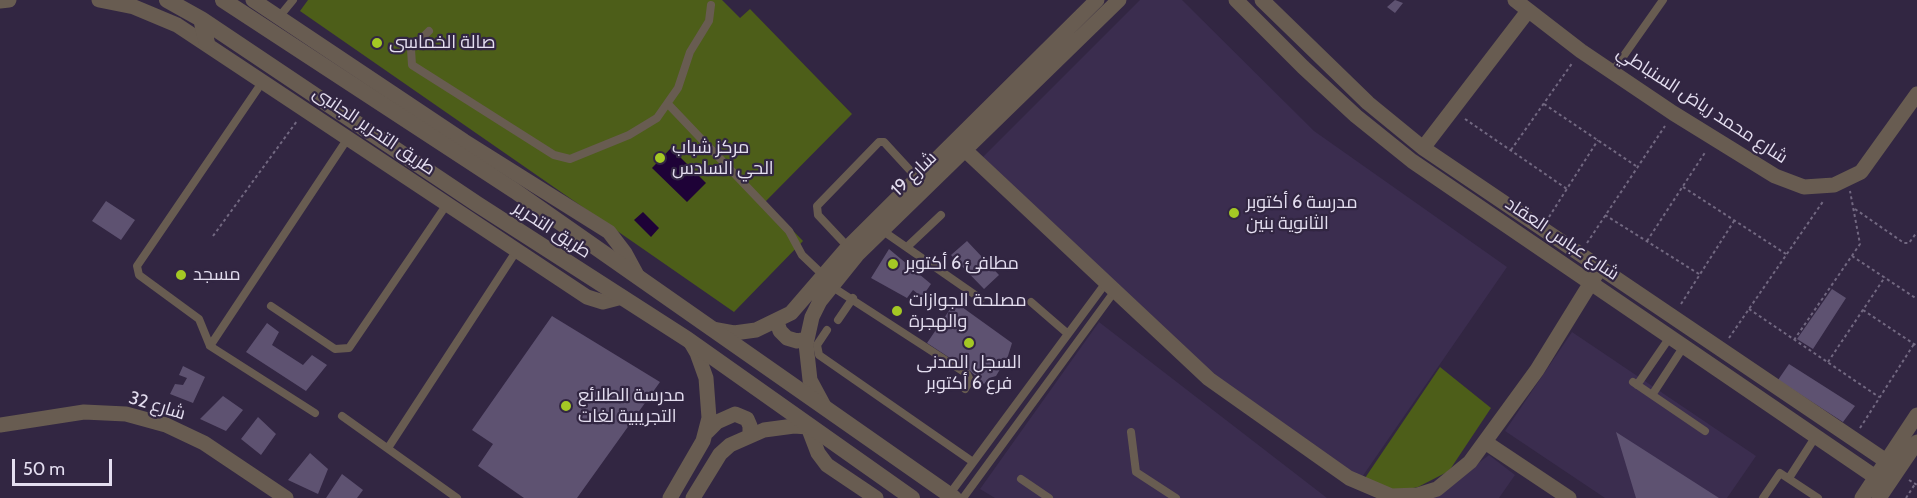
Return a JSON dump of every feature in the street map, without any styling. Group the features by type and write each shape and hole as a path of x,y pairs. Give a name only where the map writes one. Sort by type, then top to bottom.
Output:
{"street":[{"path":"0,1 9,0"},
{"name":"طريق التحرير الجانبى","path":"99,0 145,12 177,25 595,300 610,301 621,297"},
{"name":"طريق التحرير","path":"167,0 201,19 477,204 690,341 808,427 912,498"},
{"name":"طريق التحرير","path":"223,0 246,8 537,206 956,497"},
{"path":"253,0 464,141 609,232 625,252 638,278"},
{"name":"شارع 19","path":"711,329 745,332 777,322 791,313 827,280 918,179 1096,0"},
{"name":"شارع 19","path":"853,251 883,231 1119,0"},
{"name":"شارع عباس العقاد","path":"1236,0 1303,67 1402,153 1816,436 1880,487"},
{"name":"شارع عباس العقاد","path":"1262,0 1368,104 1423,148 1892,465"},
{"name":"شارع محمد رياض السنباطي","path":"1515,0 1581,51 1673,113 1789,183 1804,187 1841,182"},
{"path":"1423,148 1528,11"},
{"path":"201,19 207,43"},
{"path":"1841,182 1861,172 1917,94"},
{"path":"966,151 1109,288 1223,390 1349,478 1379,493 1410,496 1437,489 1470,462 1537,369 1600,268"},
{"path":"477,204 487,202 494,196 497,187 494,178"},
{"path":"524,234 526,215 537,206"},
{"name":"شارع 19","path":"824,406 810,380 806,339 827,280"},
{"path":"1676,341 1677,321"},
{"path":"777,322 780,331 787,338 796,341 806,339"},
{"path":"690,341 706,378 710,405 707,432"},
{"name":"شارع 32","path":"0,425 84,412 126,414 166,425 204,443 265,492 286,498"},
{"path":"670,498 707,432 717,422 735,414 743,416 749,422 750,435"},
{"path":"1862,498 1880,487 1917,415"},
{"path":"693,498 720,454 750,435 779,427 808,427 818,453 827,465 876,498"},
{"path":"1485,442 1569,498"},
{"path":"1892,465 1917,442"}],"lane":[{"path":"279,17 293,0"},
{"path":"1613,71 1663,0"},
{"path":"429,30 411,49 412,65 562,158 578,156 644,128 669,105 682,79 690,52 709,21 711,5"},
{"path":"263,81 137,266 139,275 145,282 199,319 210,346 315,413"},
{"path":"669,105 789,231 802,255 827,280 967,374 970,380 965,389"},
{"path":"210,346 348,138"},
{"path":"853,251 818,215 817,206 879,142 884,142 918,179"},
{"path":"271,306 335,349 349,348 447,204"},
{"path":"907,247 941,215"},
{"path":"883,231 981,299"},
{"path":"388,448 517,250"},
{"path":"956,497 973,462 1068,334 1109,288"},
{"path":"956,497 1109,288"},
{"path":"838,320 853,298"},
{"path":"1031,302 1068,334"},
{"path":"827,330 817,345 822,358 973,462"},
{"path":"1676,341 1635,383 1705,431"},
{"path":"1652,395 1676,341"},
{"path":"342,416 457,498"},
{"path":"1131,432 1133,463 1136,472 1176,498"},
{"path":"1789,478 1816,436"},
{"path":"1762,498 1778,473 1818,498"},
{"path":"1021,479 1049,498"}],"path":[{"path":"1511,150 1581,51"},
{"path":"1544,104 1637,167"},
{"path":"213,236 306,109"},
{"path":"1452,110 1567,189"},
{"path":"1579,255 1673,113"},
{"path":"1647,242 1714,139"},
{"path":"1541,229 1598,140"},
{"path":"1720,350 1786,254 1841,182 1854,209 1860,240 1794,340"},
{"path":"1683,187 1786,254"},
{"path":"1854,209 1904,243 1909,243 1917,232"},
{"path":"1605,215 1700,274"},
{"path":"1677,321 1700,274 1734,221"},
{"path":"1852,255 1917,299"},
{"path":"1828,362 1885,278"},
{"path":"1749,309 1880,398"},
{"path":"1853,439 1916,345 1863,310"},
{"path":"1906,498 1915,484"}],"shaded area":[{"name":"مدرسة 6 أكتوبر الثانوية بنين","path":"1140,0 1182,0 1314,131 1507,267 1360,480 1211,379 981,159"},
{"path":"671,148 706,183 687,202 652,168"},
{"path":"643,212 659,228 651,237 634,220"},
{"path":"1099,322 1327,498 995,498 980,489"},
{"path":"1572,332 1756,456 1727,498 1605,498 1505,431"},
{"path":"1489,455 1515,475 1499,498 1433,498"}],"green space":[{"name":"مركز شباب الحي السادس","path":"308,0 722,0 740,18 750,9 852,114 765,202 803,241 734,312 300,11"},
{"path":"1440,367 1491,408 1449,471 1418,487 1404,490 1387,490 1365,478"}],"building":[{"path":"1395,0 1403,3 1395,13 1387,7"},
{"path":"106,201 135,220 121,240 92,221"},
{"path":"967,241 999,275 984,289 951,255"},
{"name":"مطافئ 6 أكتوبر","path":"889,249 931,284 922,297 913,290 907,298 871,278"},
{"path":"1832,289 1846,298 1813,349 1797,339"},
{"name":"السجل المدنى فرع 6 أكتوبر","path":"955,302 1012,343 1008,356 996,376 989,378 984,384 970,371 927,343"},
{"name":"مدرسة الطلائع التجريبية لغات","path":"552,316 660,382 577,498 524,498 478,466 493,444 472,430"},
{"path":"267,323 279,332 272,345 303,365 312,355 327,365 306,391 246,352"},
{"path":"1789,364 1855,406 1843,422 1778,380"},
{"path":"183,366 205,377 193,403 170,394 175,384 183,385 187,378 179,375"},
{"path":"223,396 243,410 226,431 200,419"},
{"path":"258,417 276,434 261,455 241,439"},
{"path":"1616,432 1719,498 1636,498"},
{"path":"310,453 328,469 318,494 288,480"},
{"path":"342,474 363,490 357,498 326,498"}],"place":[{"name":"صالة الخماسى","path":"377,43"},
{"name":"مركز شباب الحي السادس","path":"660,158"},
{"name":"مدرسة 6 أكتوبر الثانوية بنين","path":"1234,213"},
{"name":"مطافئ 6 أكتوبر","path":"893,264"},
{"name":"مسجد","path":"181,275"},
{"name":"مصلحة الجوازات والهجرة","path":"897,311"},
{"name":"السجل المدنى فرع 6 أكتوبر","path":"969,343"},
{"name":"مدرسة الطلائع التجريبية لغات","path":"566,406"}]}
